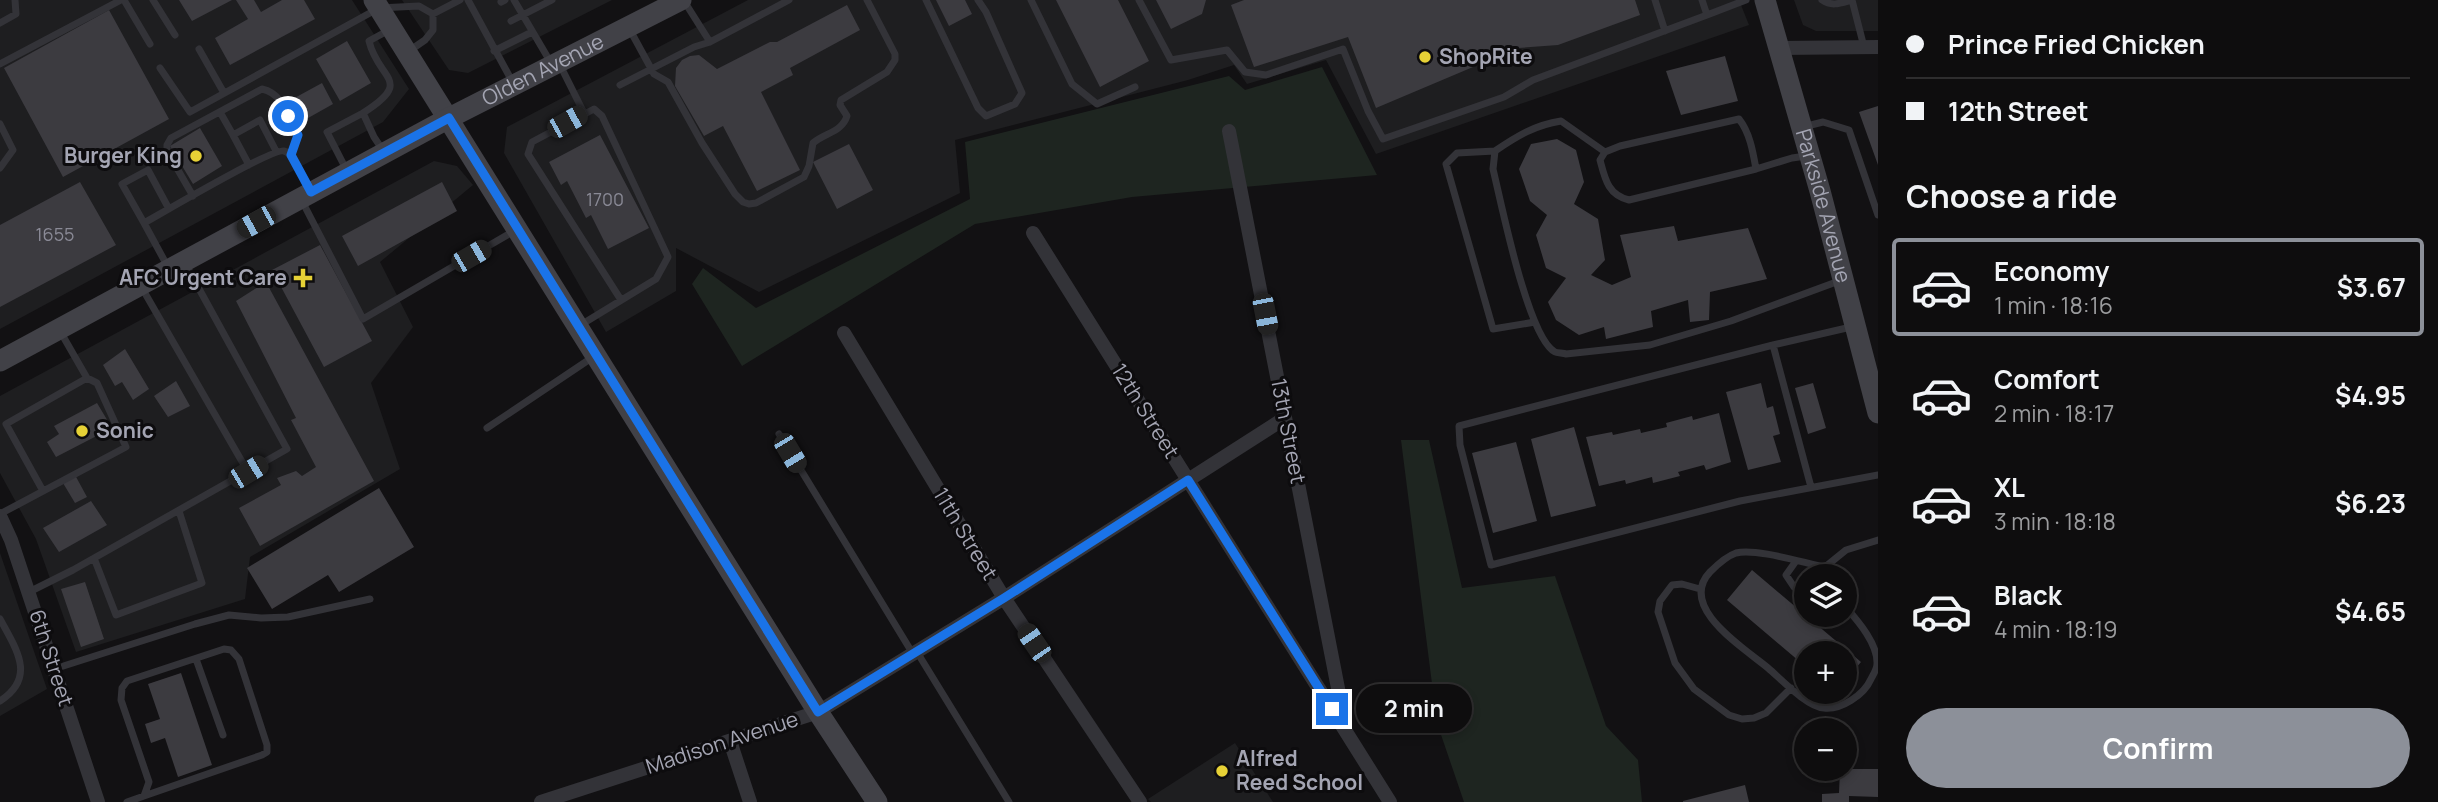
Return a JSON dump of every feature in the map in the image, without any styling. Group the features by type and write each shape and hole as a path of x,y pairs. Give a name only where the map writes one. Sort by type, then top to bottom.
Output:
{"main road":[{"name":"Olden Avenue","path":"0,361 449,118 682,0"},
{"name":"Parkside Avenue","path":"1765,0 1811,156 1878,413"},
{"path":"376,4 818,712 877,802"}],"street":[{"path":"1780,48 1871,47"},
{"name":"13th Street","path":"1229,131 1346,732"},
{"name":"12th Street","path":"1033,233 1390,802"},
{"name":"11th Street","path":"844,332 1004,598 1140,802"},
{"name":"Madison Avenue","path":"541,802 558,799 818,712 1004,598 1285,418"},
{"name":"6th Street","path":"0,515 29,592 98,802"},
{"path":"730,740 750,802"}],"lane":[{"path":"0,23 16,14 15,0"},
{"path":"0,64 123,0 150,44"},
{"path":"153,0 174,35"},
{"path":"433,14 460,0"},
{"path":"468,0 479,14 489,33 494,51 514,85"},
{"path":"514,0 532,32 556,63 584,113"},
{"path":"511,22 552,0"},
{"path":"682,0 710,42"},
{"path":"620,85 789,0"},
{"path":"628,26 654,74 668,82 702,143 735,194 749,204 756,203 804,177 813,143 839,129 846,120 847,116 840,105 841,100 887,72 892,66 895,54 867,0"},
{"path":"926,0 978,108 986,116 1015,104 1022,93 978,0"},
{"path":"1031,0 1072,84 1097,104 1135,87"},
{"path":"1139,0 1171,60 1227,50 1245,72 1266,75 1343,49 1368,111 1383,139 1504,97 1533,80 1746,0"},
{"path":"1655,0 1665,31"},
{"path":"1702,0 1707,15"},
{"path":"1822,0 1834,5 1852,0 1871,47"},
{"path":"160,68 190,112 376,4 419,6 433,14"},
{"path":"407,52 425,40 433,30 433,14"},
{"path":"348,172 327,132 385,99 390,89 389,78 369,41 392,29"},
{"path":"494,51 532,32"},
{"path":"199,49 224,93"},
{"path":"192,196 167,151 171,138 262,89 278,96 298,135 291,155"},
{"path":"578,326 656,279 668,257 602,116 594,108 532,142 528,154 621,300"},
{"path":"220,112 249,165"},
{"path":"363,113 385,152"},
{"path":"1756,169 1752,146 1739,119 1620,146 1605,152 1600,160 1606,182 1613,193 1629,200 1756,169 1792,158 1811,156"},
{"path":"233,135 260,120 276,151"},
{"path":"1535,322 1493,329 1446,164 1457,153 1495,151 1526,130 1544,123 1562,121 1605,152"},
{"path":"1802,127 1823,122 1849,130 1878,215"},
{"path":"0,124 13,150 0,168"},
{"path":"144,223 249,165 276,151 284,150 291,155 306,195 363,319 518,229"},
{"path":"1495,151 1493,169 1519,271 1535,322 1549,346 1556,352 1566,354 1650,345 1731,321 1843,279"},
{"path":"29,592 287,449 177,265 144,223 122,184 148,170 169,209"},
{"path":"140,285 248,472"},
{"path":"1855,326 1459,426 1460,445 1491,565 1740,501 1878,475"},
{"path":"0,515 127,446 97,383 87,378 59,329"},
{"path":"1773,345 1811,487"},
{"path":"487,428 596,355"},
{"path":"43,491 6,424 87,378"},
{"path":"779,434 1009,802"},
{"path":"94,558 116,615 202,583 179,510"},
{"path":"1829,564 1846,550 1878,540"},
{"path":"1810,564 1756,553 1736,553 1718,564 1706,576 1700,589 1703,603 1712,622 1791,688 1821,708 1833,708 1854,698 1868,686 1878,664 1875,647 1857,623"},
{"path":"1794,587 1786,575 1796,561"},
{"path":"1700,589 1682,584 1672,585 1660,601 1658,612 1675,663 1695,689 1722,711 1742,719 1766,713 1791,688"},
{"path":"54,669 229,615 288,617 370,599"},
{"path":"0,619 21,660 21,677 14,690 0,701"},
{"path":"127,802 176,786 267,752 267,745 236,654 231,650 224,649 127,681 122,688 121,700 149,782 145,796"},
{"path":"196,659 223,735"}],"shaded area":[{"path":"0,0 352,0 409,89 383,122 0,329"},
{"path":"402,0 612,0 468,73 449,70"},
{"path":"748,0 1739,0 1749,25 1376,154 1326,60 1247,84 1234,65 1188,80 955,140 960,193 759,292 676,248 676,291 606,332 504,153 507,127"},
{"path":"1794,0 1878,0 1878,31 1816,31 1803,25"},
{"path":"1322,67 1377,175 1132,197 975,224 742,366 692,284 703,268 756,308 970,199 965,142 1229,76 1245,90"},
{"path":"434,161 457,166 473,185 380,262 413,327 371,383 400,469 250,557 245,599 76,652 36,539 0,473 0,396"},
{"path":"1401,440 1429,440 1462,588 1555,576 1606,726 1638,760 1642,802 1464,802 1437,723"},
{"path":"0,553 47,689 0,716"},
{"name":"Alfred Reed School","path":"1235,743 1273,802 1151,802 1148,799"}],"building":[{"path":"179,0 232,0 192,21"},
{"path":"236,0 254,0 261,12 282,0 304,0 315,19 230,65 215,38 248,19"},
{"path":"936,0 965,0 972,14 949,26"},
{"path":"1056,0 1118,0 1149,61 1100,87"},
{"path":"1156,0 1206,0 1202,14 1171,29"},
{"name":"ShopRite","path":"1244,0 1635,0 1640,15 1558,45 1518,48 1376,108 1348,37 1254,67 1231,5"},
{"path":"847,5 860,30 790,68 793,75 761,92 800,170 757,191 723,126 704,136 675,86 676,68 682,60 699,55 717,69 770,42 777,42"},
{"path":"109,10 169,119 63,177 4,68"},
{"path":"347,41 371,83 340,101 316,59"},
{"path":"1725,56 1738,101 1681,115 1666,71"},
{"path":"322,83 333,104 301,122 289,101"},
{"path":"1878,106 1878,165 1859,112"},
{"name":"Burger King","path":"200,128 222,166 193,184 170,146"},
{"path":"600,135 649,228 608,249 591,215 586,218 567,181 561,185 549,162"},
{"path":"1557,139 1576,150 1584,182 1574,204 1598,219 1605,260 1591,275 1612,285 1631,277 1620,235 1674,226 1678,241 1748,228 1767,279 1710,292 1709,320 1690,322 1688,300 1651,311 1653,327 1606,339 1604,327 1579,335 1556,320 1548,302 1566,278 1546,268 1536,235 1547,215 1530,201 1519,169 1531,144"},
{"path":"849,144 873,190 837,209 813,162"},
{"path":"80,182 116,245 0,307 0,225"},
{"path":"442,182 457,211 358,266 342,236"},
{"path":"320,245 372,341 324,367 272,270"},
{"path":"266,282 374,481 260,546 239,508 281,485 277,478 296,471 302,476 316,467 291,420 296,418 236,301"},
{"path":"125,349 149,389 133,400 122,382 115,386 103,365"},
{"path":"176,381 190,406 168,417 154,396"},
{"path":"1761,383 1767,408 1773,406 1780,434 1773,436 1781,462 1748,470 1726,392"},
{"path":"1813,383 1826,428 1808,434 1795,388"},
{"name":"Sonic","path":"97,403 112,428 56,457 47,442 59,434 54,426"},
{"path":"1719,413 1731,462 1706,470 1704,465 1678,472 1680,476 1653,483 1652,477 1626,484 1625,480 1599,486 1586,437 1640,429 1641,433 1667,427 1666,423 1692,416 1693,420"},
{"path":"1574,427 1596,506 1551,517 1531,439"},
{"path":"1516,442 1537,521 1493,533 1472,453"},
{"path":"75,475 87,497 75,503 63,483"},
{"path":"379,488 414,547 339,592 328,575 272,609 247,568"},
{"path":"91,501 107,525 59,552 43,528"},
{"path":"1752,570 1794,605 1794,627 1820,627 1836,641 1794,641 1794,657 1727,600"},
{"path":"85,582 104,639 81,647 61,589"},
{"path":"181,673 212,765 178,777 165,738 151,743 145,724 160,719 148,684"},
{"path":"1857,769 1878,769 1878,797 1849,796 1849,802 1822,802 1822,794 1839,793 1840,781 1857,781"},
{"path":"1745,785 1749,802 1683,802 1683,801"}],"place":[{"name":"ShopRite","path":"1425,57"},
{"name":"Burger King","path":"196,156"},
{"name":"AFC Urgent Care","path":"303,278"},
{"name":"Sonic","path":"82,431"},
{"name":"Alfred Reed School","path":"1222,771"}],"route":[{"path":"288,116 298,135 291,155 311,192 449,118 818,712 1004,598 1188,480 1332,709"}]}
